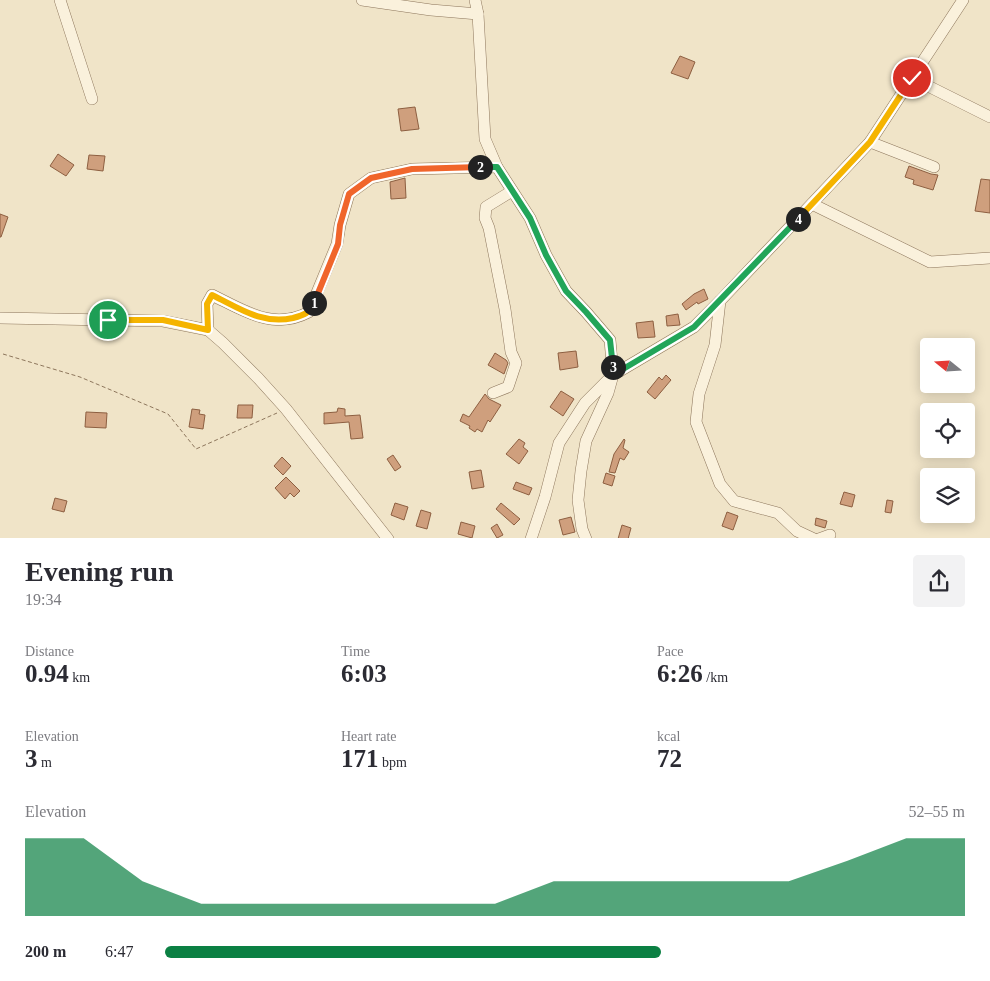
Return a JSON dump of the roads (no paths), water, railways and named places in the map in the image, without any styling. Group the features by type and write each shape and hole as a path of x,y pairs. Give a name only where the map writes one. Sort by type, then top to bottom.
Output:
{"street":[{"path":"60,0 92,99"},
{"path":"362,0 431,10 478,14"},
{"path":"475,0 478,14 485,139 497,167 530,218 546,255 566,291 610,340 613,375 586,441 580,471 578,500 582,529 586,538"},
{"path":"531,538 545,497 559,443 585,403 613,375 694,327 812,204 870,142 963,0"},
{"path":"912,78 990,117"},
{"path":"870,142 934,167"},
{"path":"208,330 207,304 212,295 261,318 280,321 302,316 309,312 338,244 340,225 349,194 371,178 412,169 497,167"},
{"path":"493,393 508,388 516,363 511,352 505,308 489,228 485,218 486,207 512,190"},
{"path":"812,204 930,262 990,258"},
{"path":"720,301 715,345 700,394 696,422 720,484 734,501 778,512 797,531 814,538"},
{"path":"0,318 163,320 208,330 251,371 286,409 388,538"}]}
